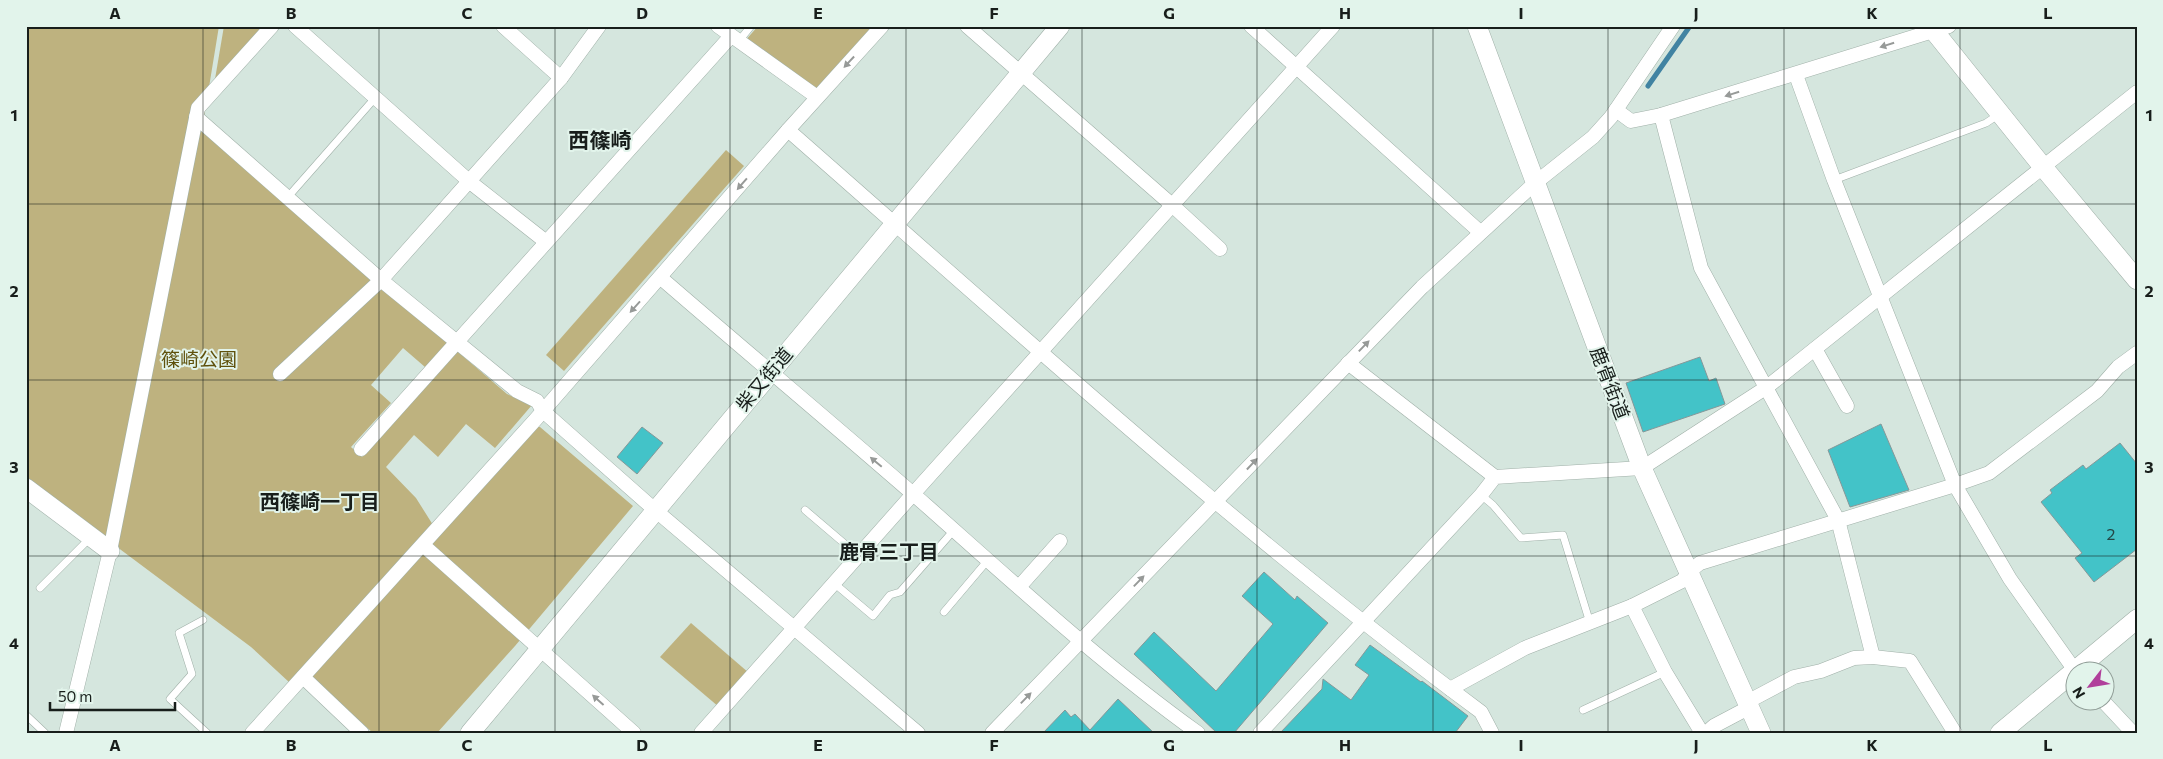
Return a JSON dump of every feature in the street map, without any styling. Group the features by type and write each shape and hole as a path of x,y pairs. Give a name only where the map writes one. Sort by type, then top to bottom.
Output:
{"street":[{"path":"66,733 110,551 198,108 272,26"},
{"path":"296,26 470,182 545,241"},
{"path":"503,26 561,78"},
{"path":"280,374 381,280 561,78 599,26"},
{"path":"718,26 817,97"},
{"path":"252,733 423,546 662,278 788,130 882,26"},
{"path":"968,26 1172,204 1220,249"},
{"name":"柴又街道","path":"470,733 1060,26"},
{"path":"1251,26 1480,232"},
{"path":"701,733 1333,26"},
{"name":"鹿骨街道","path":"1476,26 1642,468 1690,571 1761,733"},
{"path":"992,733 1216,503 1422,287 1534,184 1593,137 1616,110 1673,26"},
{"path":"1616,110 1631,121 1661,115 1938,28 2000,114 2137,280"},
{"path":"360,449 545,241 734,39"},
{"path":"1796,74 1834,180 1955,485 2010,579 2069,662"},
{"path":"1348,363 1495,476 1642,468 1767,387 2137,92"},
{"path":"1661,115 1702,268 1838,520 1873,657"},
{"path":"196,117 381,280 456,343 517,391 537,401 543,411 655,510 918,733"},
{"path":"788,130 1216,503 1362,621 1481,712 1492,733"},
{"path":"662,278 1080,641 1159,705 1198,733"},
{"path":"1815,349 1848,406"},
{"path":"1450,689 1525,648 1632,606 1682,581 1700,563 1955,485 1988,473 2097,391 2118,367 2137,353"},
{"path":"1260,733 1481,495 1495,476"},
{"path":"26,488 110,551"},
{"path":"1019,587 1060,541"},
{"path":"423,546 634,733"},
{"path":"1632,606 1665,672 1702,733"},
{"path":"2086,662 2137,619"},
{"path":"1706,733 1714,726 1794,678 1821,671 1854,658 1873,657 1910,661 1955,733"},
{"path":"303,676 362,733"},
{"path":"2000,733 2066,678"},
{"path":"2113,712 2133,733"}],"lane":[{"path":"734,39 751,26"},
{"path":"287,198 375,98"},
{"path":"1834,180 1986,124 2000,114"},
{"path":"1481,495 1493,505 1521,538 1563,535 1591,623"},
{"path":"805,510 859,556"},
{"path":"835,584 873,616 890,595 900,592 954,530"},
{"path":"40,588 91,537"},
{"path":"944,612 988,560"},
{"path":"203,620 179,633 192,674 170,698 207,733"},
{"path":"1583,710 1665,672"},
{"path":"26,715 45,733"}],"green space":[{"name":"篠崎公園","path":"26,26 219,26 202,130 447,343 425,367 403,348 371,385 391,403 351,447 362,457 457,351 507,394 532,405 495,448 466,424 438,457 414,435 386,467 416,498 433,525 534,427 540,427 633,506 515,646 437,733 373,733 302,670 290,683 251,647 26,479"},
{"path":"224,26 265,26 214,85"},
{"path":"758,26 874,26 814,95 745,41"},
{"path":"726,150 744,166 564,371 546,355"},
{"path":"691,623 749,673 719,707 660,657"}],"building":[{"path":"1700,357 1709,381 1716,378 1725,404 1643,432 1626,383"},
{"path":"1881,424 1909,490 1850,507 1828,450"},
{"path":"642,427 663,443 637,474 617,457"},
{"path":"2120,443 2137,464 2137,549 2094,582 2075,558 2082,553 2041,502 2052,493 2050,490 2083,465 2086,469"},
{"path":"1264,572 1295,600 1297,596 1328,623 1234,733 1217,733 1134,654 1154,632 1216,691 1273,624 1242,596"},
{"path":"1370,645 1468,716 1455,733 1280,733 1322,689 1323,679 1351,700 1369,675 1355,665"},
{"path":"1118,699 1154,733 1043,733 1065,710 1071,717 1075,714 1090,730"}],"waterway":[{"path":"1648,86 1690,26"}],"district":[{"name":"西篠崎","path":"600,141"},
{"name":"西篠崎一丁目","path":"320,502"},
{"name":"鹿骨三丁目","path":"889,552"}]}
